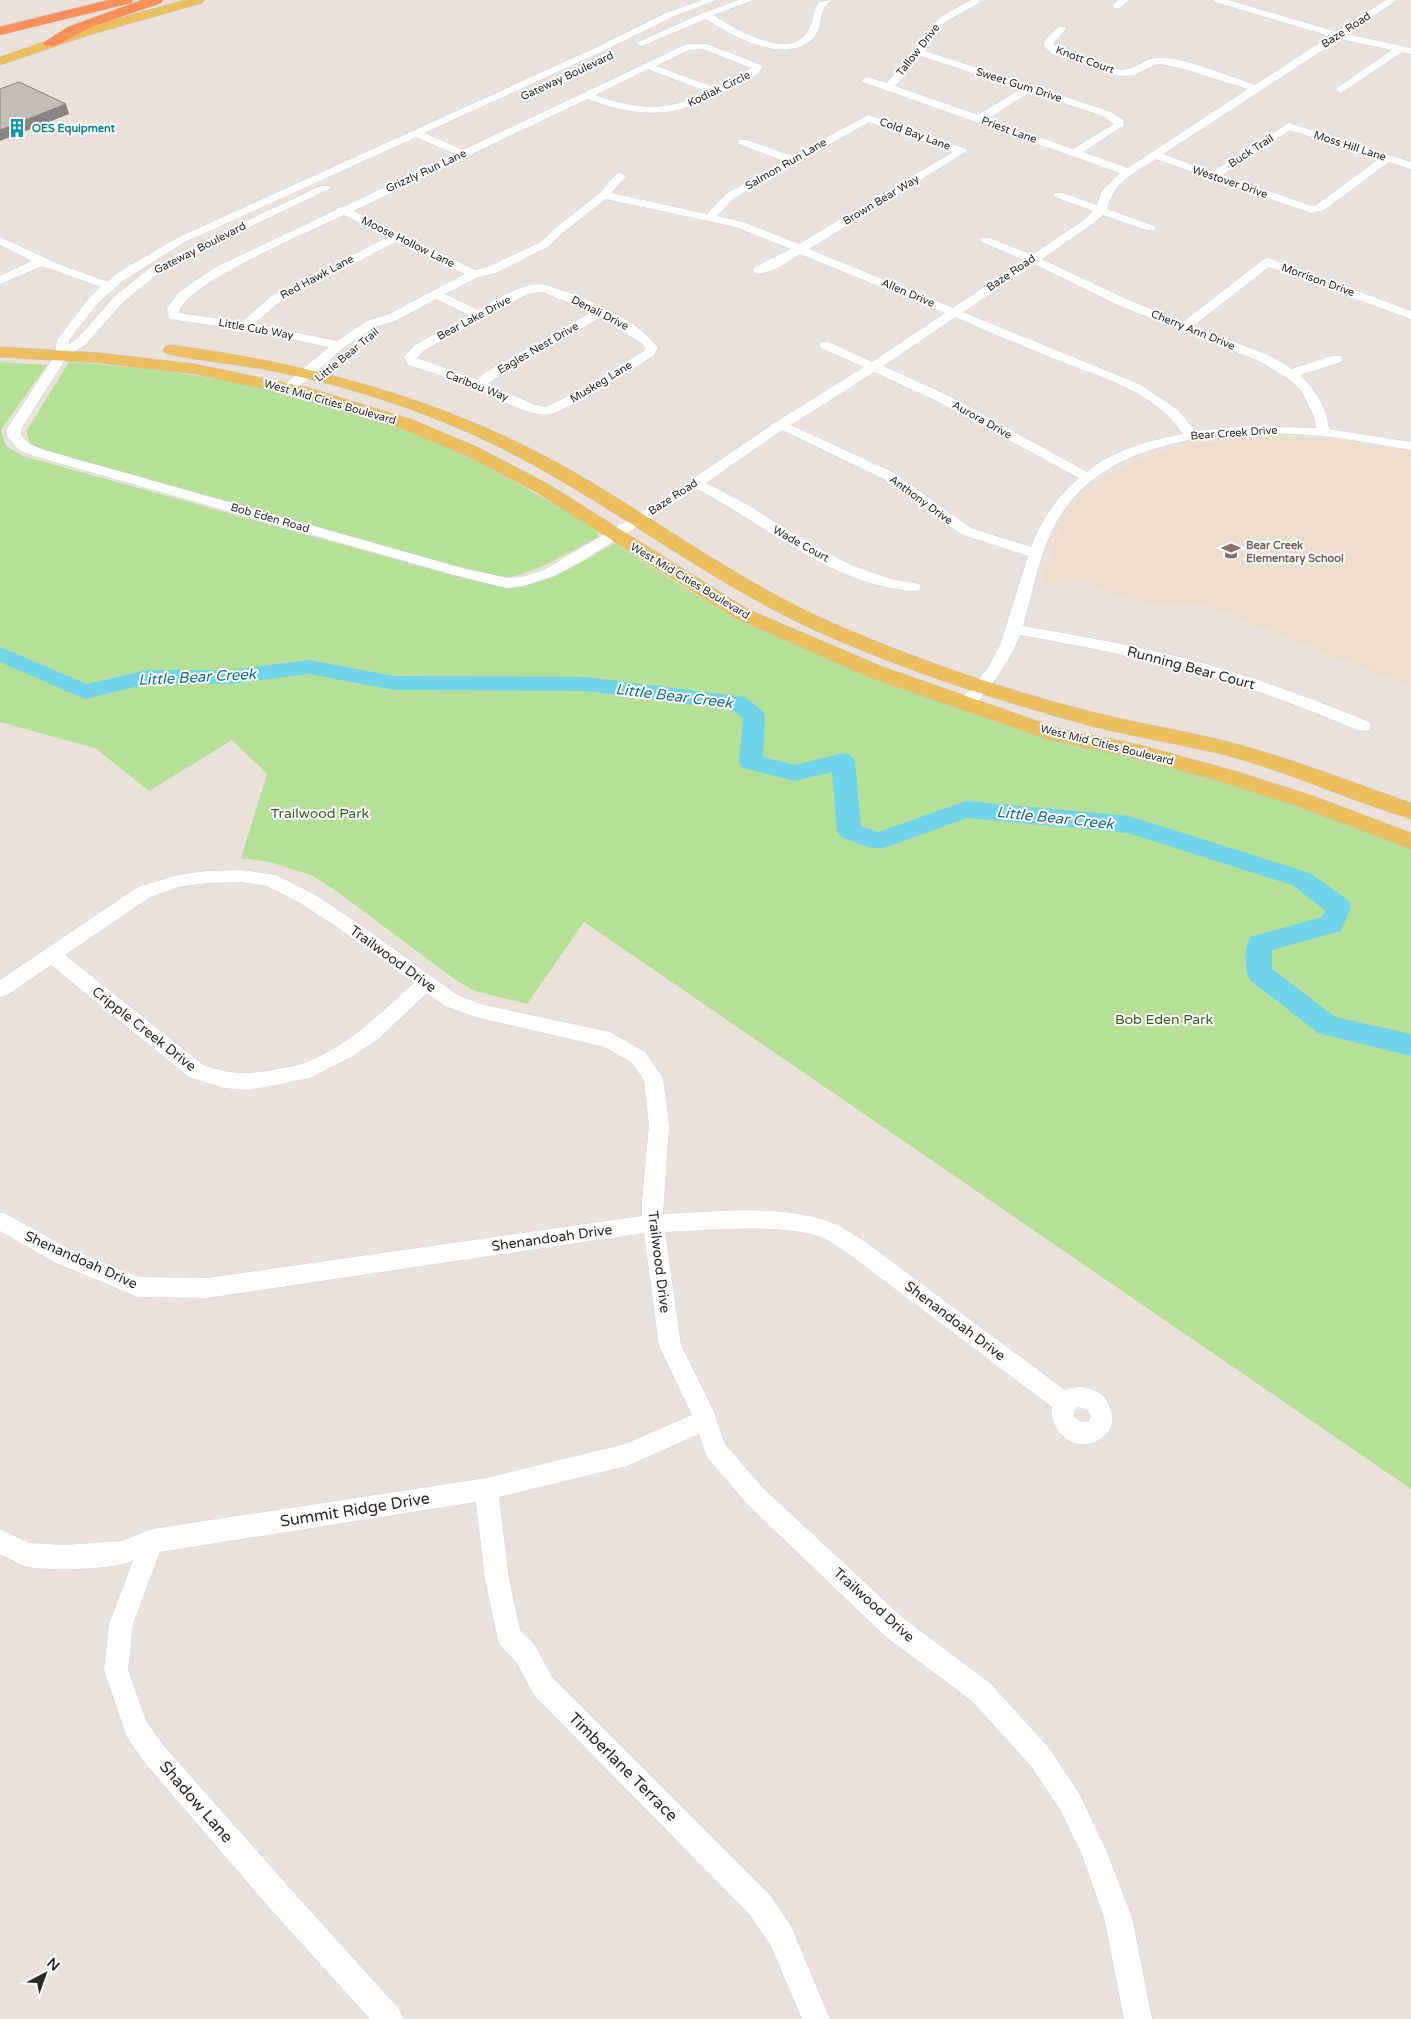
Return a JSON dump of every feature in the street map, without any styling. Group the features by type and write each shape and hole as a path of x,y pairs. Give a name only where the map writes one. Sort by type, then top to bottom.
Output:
{"highway":[{"path":"0,17 68,0"},
{"path":"0,31 126,0"},
{"path":"50,43 58,37 93,22 156,0"}],"main road":[{"path":"0,61 50,43 198,0"},
{"path":"0,337 27,338"},
{"name":"West Mid Cities Boulevard","path":"44,339 62,347 195,369 296,390 399,421 448,440 514,472 740,613 876,672 966,705 1054,734 1140,752 1228,776 1308,802 1411,841"},
{"name":"West Mid Cities Boulevard","path":"0,352 62,347 82,341 108,343"},
{"name":"West Mid Cities Boulevard","path":"152,348 236,358 313,375 374,392 468,426 573,480 732,580 833,631 980,686 1098,720 1240,752 1411,811"}],"street":[{"name":"Gateway Boulevard","path":"62,347 94,300 139,264 181,240 598,50 674,13 711,0"},
{"path":"635,45 706,15 748,0"},
{"path":"706,15 726,27 751,38 780,48 792,48 800,46 812,33 816,14 827,0"},
{"path":"1218,0 1338,35 1411,51"},
{"name":"Baze Road","path":"615,534 873,367 1088,222 1101,210 1110,186 1128,172 1392,0"},
{"name":"Tallow Drive","path":"889,87 919,52 942,20 976,1"},
{"name":"Knott Court","path":"1061,29 1049,41 1049,46 1056,52 1108,70 1130,73 1152,62 1160,61 1182,65 1256,89"},
{"name":"Grizzly Run Lane","path":"173,316 173,308 183,295 220,270 462,153 687,47 695,46"},
{"name":"Kodiak Circle","path":"586,95 625,108 671,109 682,107 715,92 754,72 757,67 708,48 695,46"},
{"path":"1341,90 1400,49"},
{"name":"Sweet Gum Drive","path":"919,52 1107,114 1117,120 1119,125 1074,153"},
{"name":"Gateway Boulevard","path":"510,103 617,54"},
{"path":"648,66 715,92"},
{"path":"867,80 889,87"},
{"name":"Priest Lane","path":"889,87 1128,172"},
{"path":"979,119 1030,88"},
{"name":"Cold Bay Lane","path":"868,118 962,151"},
{"name":"Salmon Run Lane","path":"710,217 730,196 868,118"},
{"name":"Moss Hill Lane","path":"1289,126 1411,166"},
{"name":"Buck Trail","path":"1213,176 1289,126"},
{"path":"412,148 448,131"},
{"path":"415,133 462,153"},
{"path":"743,142 792,160"},
{"name":"Brown Bear Way","path":"759,270 778,262 962,151"},
{"name":"Westover Drive","path":"1155,155 1311,210 1320,208 1388,158"},
{"name":"Little Bear Trail","path":"296,390 313,375 391,318 474,274 492,270 551,235 604,195 620,176"},
{"name":"Gateway Boulevard","path":"82,341 119,299 154,271 199,247 334,184"},
{"name":"Allen Drive","path":"604,195 739,224 800,248 1134,387 1175,414 1186,425 1191,435"},
{"path":"1060,195 1150,228"},
{"name":"Moose Hollow Lane","path":"342,210 474,274"},
{"name":"Red Hawk Lane","path":"245,326 274,300 396,237"},
{"path":"0,240 40,262 79,278 110,286"},
{"name":"Cherry Ann Drive","path":"986,240 1059,270 1122,302 1266,359 1291,374 1306,388 1321,416 1323,432"},
{"path":"0,280 40,262"},
{"name":"Morrison Drive","path":"1184,327 1268,262 1411,315"},
{"name":"Denali Drive","path":"542,288 557,291 634,330 652,348"},
{"name":"Bear Lake Drive","path":"410,357 420,348 478,315 524,291 542,288"},
{"path":"436,294 478,315"},
{"path":"424,301 465,322"},
{"name":"Eagles Nest Drive","path":"479,385 490,375 600,313"},
{"name":"Little Cub Way","path":"173,316 245,326 339,345"},
{"name":"Little Bear Trail","path":"313,375 339,345 371,324 391,318"},
{"name":"Aurora Drive","path":"825,345 942,398 1088,478"},
{"name":"Bob Eden Road","path":"62,347 14,429 14,436 18,442 39,453 405,557 487,579 507,582 523,581 549,573 615,534"},
{"name":"Muskeg Lane","path":"547,411 580,396 649,353 652,348"},
{"name":"Caribou Way","path":"410,357 414,362 479,385 531,408 547,411"},
{"path":"1291,374 1336,359"},
{"name":"Anthony Drive","path":"781,425 888,476 966,531 1037,554"},
{"name":"Bear Creek Drive","path":"966,705 1000,661 1014,629 1048,523 1072,490 1101,468 1127,454 1191,435 1260,430 1323,432 1411,446"},
{"name":"Wade Court","path":"696,483 741,507 817,555 874,579 914,587"},
{"name":"Running Bear Court","path":"1014,629 1178,662 1256,685 1315,706 1363,726"},
{"name":"Trailwood Drive","path":"0,990 144,892 178,881 206,877 242,876 270,880 306,898 343,922 425,984 452,1001 482,1012 610,1040 638,1057 653,1078 659,1125 652,1201 653,1223 670,1346 706,1420 715,1449 756,1497 894,1626 981,1692 1040,1757 1070,1802 1093,1850 1118,1917 1138,2019"},
{"name":"Cripple Creek Drive","path":"52,955 196,1071 224,1080 250,1082 310,1070 346,1052 371,1034 425,984"},
{"name":"Shenandoah Drive","path":"0,1222 4,1222 20,1234 61,1254 138,1287 207,1288 653,1223 769,1220 806,1224 830,1231 865,1254 1064,1403"},
{"name":"Summit Ridge Drive","path":"0,1541 27,1555 64,1557 122,1553 152,1541 486,1490 627,1455 706,1420"},
{"name":"Timberlane Terrace","path":"486,1490 497,1579 509,1636 525,1653 543,1686 760,1905 782,1936 816,2019"},
{"name":"Shadow Lane","path":"152,1541 121,1624 116,1670 136,1728 154,1754 276,1894 389,2019"}],"shaded area":[{"name":"Bear Creek Elementary School","path":"1282,436 1339,440 1411,452 1411,687 1207,605 1170,602 1169,607 1119,596 1091,582 1042,584 1061,521 1080,498 1107,477 1148,456 1188,445 1233,438"}],"green space":[{"name":"Bob Eden Park","path":"0,362 47,365 1,430 6,446 23,456 467,579 502,586 527,585 540,581 579,564 615,543 735,618 871,677 962,709 1062,739 1227,780 1411,846 1411,1489 584,922 527,1004 475,991 457,981 335,890 311,875 270,862 241,858 267,774 232,740 149,791 95,748 0,722"},
{"path":"69,362 142,368 247,384 317,401 391,424 454,450 503,475 597,531 599,537 547,564 525,573 510,577 479,574 50,453 31,443 28,439 27,430"}],"building":[{"name":"OES Equipment","path":"19,82 66,104 0,130 0,89"}],"waterway":[{"name":"Little Bear Creek","path":"0,654 85,692 148,677 230,677 309,667 394,683 586,684 737,702 754,715 751,762 795,773 843,761 849,831 878,841 966,809 1129,825 1301,879 1339,907 1332,924 1259,944 1259,973 1327,1026 1411,1045"}],"place":[{"name":"OES Equipment","path":"17,128"},
{"name":"Bear Creek Elementary School","path":"1231,551"}],"park label":[{"name":"Trailwood Park","path":"320,813"}]}
